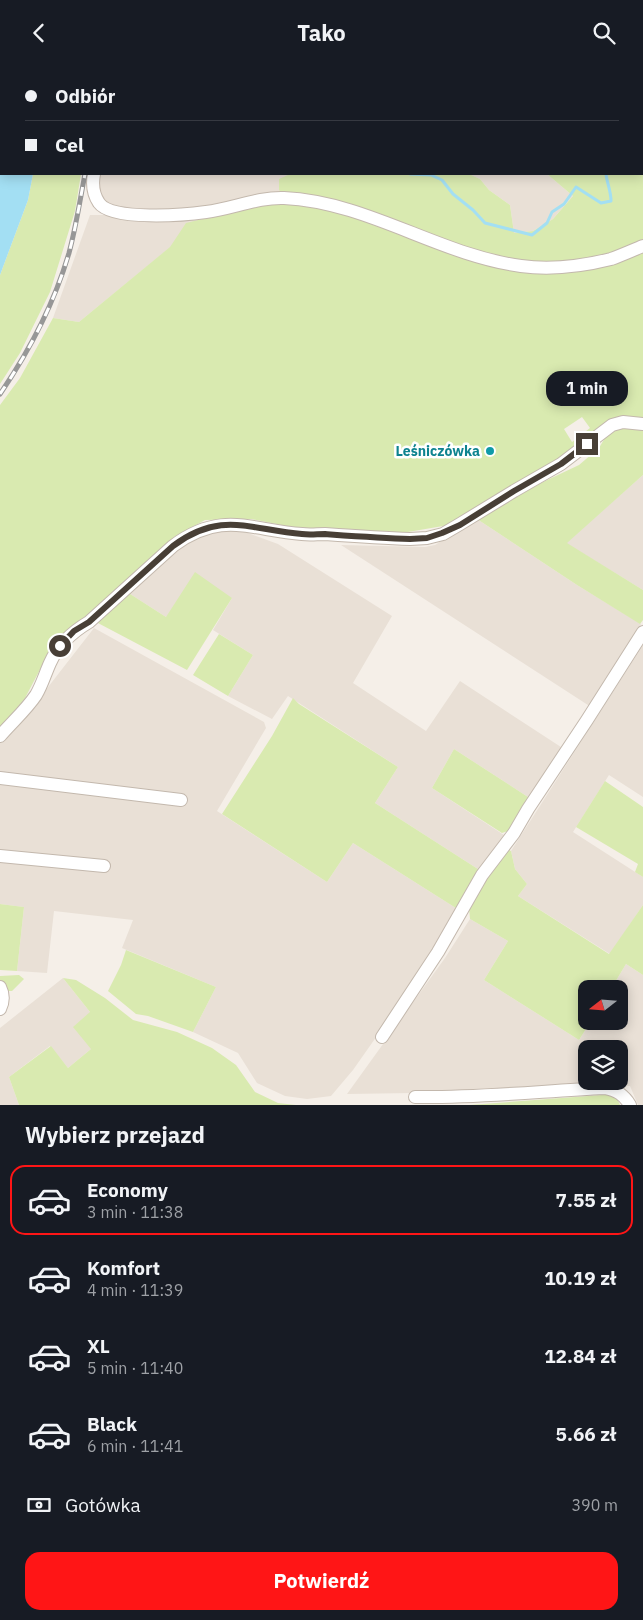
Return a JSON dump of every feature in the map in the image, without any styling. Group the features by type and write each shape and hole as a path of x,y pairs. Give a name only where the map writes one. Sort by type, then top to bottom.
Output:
{"street":[{"path":"94,175 93,189 100,204 129,215 206,213 271,198 322,203 350,210 397,226 473,255 521,266 553,267 589,263 612,258 643,246"},
{"path":"0,736 29,705 37,693 50,663 60,646 74,631 89,622 173,546 183,538 201,529 229,524 259,527 286,533 410,539 427,538 460,525 561,464 612,425 623,422 643,424"},
{"path":"382,1037 438,953 482,875 514,833 643,632"},
{"path":"0,778 181,800"},
{"path":"0,856 104,866"},
{"path":"0,987 3,1002 0,1009"},
{"path":"415,1097 469,1097 606,1088 615,1090 626,1098 630,1105"}],"shaded area":[{"path":"98,175 289,175 284,195 208,209 128,212 107,205 99,195"},
{"path":"470,175 548,175 573,196 553,219 533,231 514,233 510,205 489,190 480,179"},
{"path":"90,215 205,219 79,322 53,318"},
{"path":"643,475 643,590 566,543"},
{"path":"477,519 577,585 641,624 591,707 341,545 425,547 435,545"},
{"path":"237,529 278,544 392,616 353,683 426,731 460,681 564,749 531,799 454,749 432,788 507,837 481,871 375,803 398,767 288,696 272,719 228,696 253,655 213,630 232,598 166,617 127,592 169,555 198,538 211,533"},
{"path":"94,628 264,722 266,728 217,811 327,882 353,843 459,910 379,1033 353,1070 331,1096 307,1099 285,1096 257,1083 238,1053 193,1032 216,987 122,948 133,920 54,911 47,973 17,971 24,907 0,904 0,743 45,691"},
{"path":"643,645 643,797 609,775 573,832 643,877 643,905 610,954 518,896 527,884 515,869 511,851"},
{"path":"470,919 508,941 484,980 579,1040 578,1085 479,1092 347,1094 445,958"},
{"path":"626,964 643,975 643,1105 638,1105 630,1086 628,1086 628,1040 579,1040 585,1030 628,1030 628,980 616,980"},
{"path":"63,978 90,1012 91,1049 68,1068 50,1046 9,1077 19,1105 0,1105 0,1028"}],"green space":[{"path":"33,175 81,175 75,211 50,292 20,353 0,384 0,275 28,200"},
{"path":"288,175 471,175 480,179 489,190 510,205 514,233 533,231 553,219 573,196 548,175 643,175 643,244 594,259 532,264 495,257 345,214 451,254 513,271 571,271 643,250 643,420 622,420 449,525 402,533 307,530 251,519 205,520 174,537 102,603 55,641 24,700 0,729 0,405 20,378 53,318 79,322 170,247 186,223 251,207 284,195 279,190 279,179","holes":["582,417 590,428 572,442 564,429"]},
{"path":"619,427 643,429 643,475 567,543 643,590 643,620 640,624 477,519 543,482 579,465 599,448 609,431"},
{"path":"195,572 232,598 187,670 96,622 127,592 166,617"},
{"path":"219,634 253,655 228,696 193,675"},
{"path":"293,698 299,704 398,767 375,803 481,871 459,910 353,843 327,882 222,814 272,736"},
{"path":"454,749 531,799 511,830 502,833 432,788"},
{"path":"605,781 643,807 643,877 635,872 638,864 576,827"},
{"path":"507,849 511,851 515,869 527,884 518,896 609,954 643,905 643,975 626,964 616,980 578,980 578,1030 585,1030 579,1040 484,980 508,941 470,919 469,907 484,878"},
{"path":"0,904 24,907 17,971 0,970"},
{"path":"126,950 216,987 193,1032 148,1016 136,1014 108,991"},
{"path":"19,975 24,979 12,991 8,991 0,980 0,976"},
{"path":"63,978 76,980 105,998 133,1020 177,1032 212,1048 236,1065 255,1092 278,1103 296,1105 19,1105 9,1077 51,1046 68,1068 91,1049 73,1027 90,1012"},
{"path":"615,1094 620,1105 469,1105"}],"water":[{"path":"0,175 33,175 28,200 0,275"}],"waterway":[{"path":"431,175 442,180 453,194 473,210 485,223 532,235 547,223 552,212 564,204 576,187 601,203 611,201 606,175"}],"railway":[{"path":"0,394 40,326 63,272 76,223 85,175"}],"place":[{"name":"Leśniczówka","path":"490,451"}],"route":[{"path":"60,646 74,631 89,622 173,546 183,538 201,529 229,524 259,527 286,533 372,538 427,538 460,525 561,464 587,444"}]}
